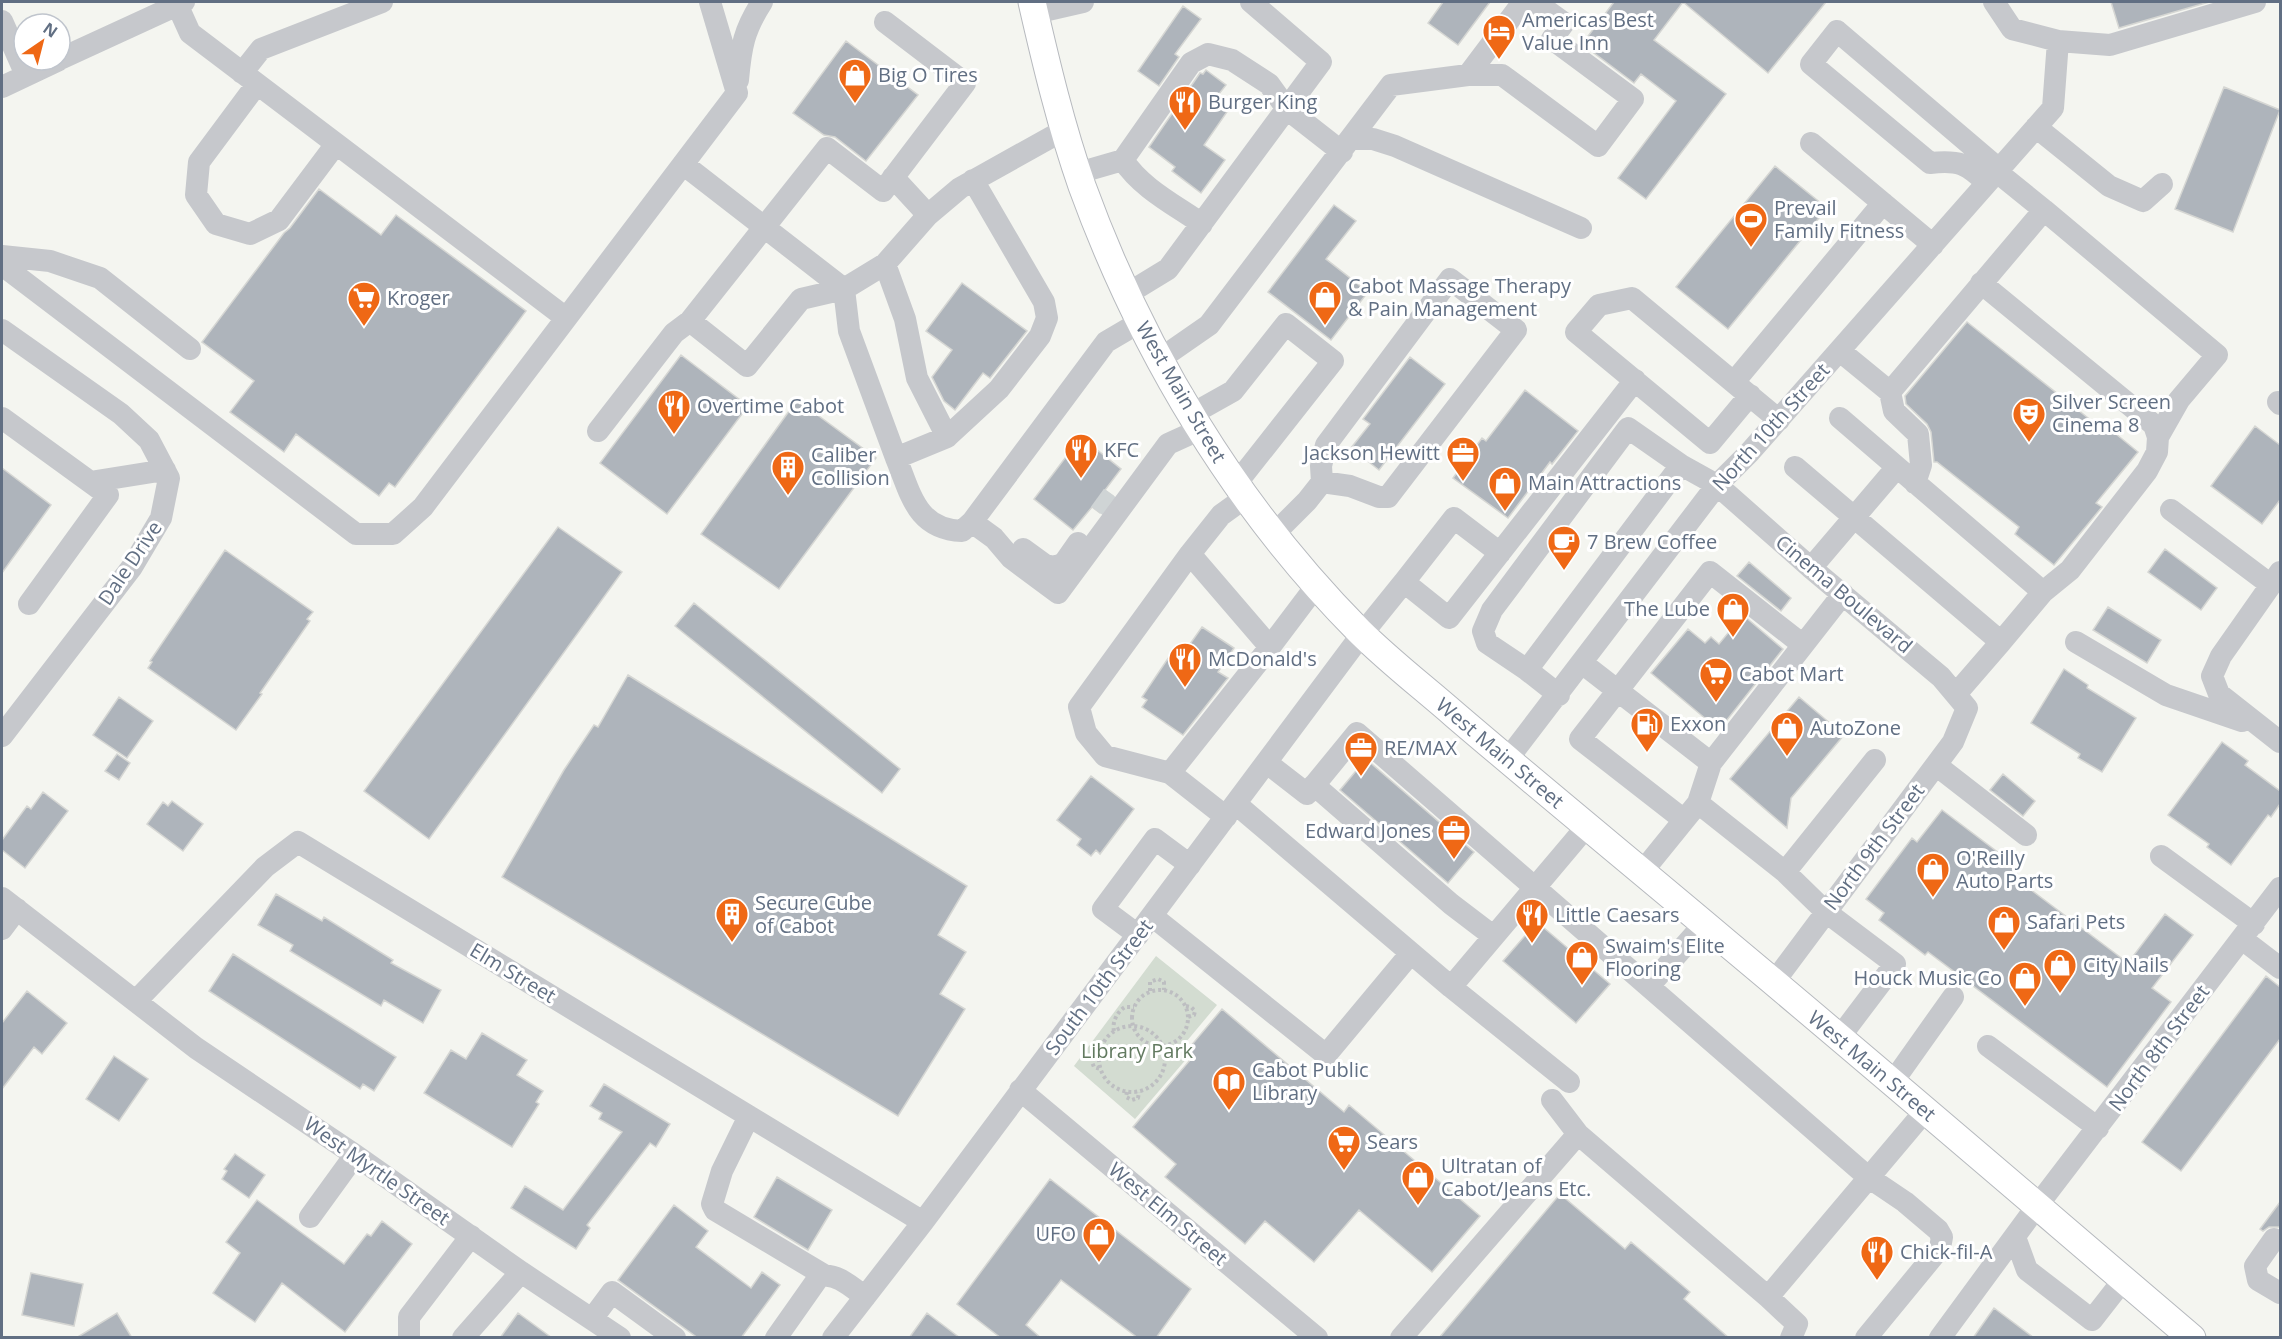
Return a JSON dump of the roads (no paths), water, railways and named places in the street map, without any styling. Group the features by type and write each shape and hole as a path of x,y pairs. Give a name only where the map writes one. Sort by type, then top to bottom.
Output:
{"main road":[{"name":"West Main Street","path":"1034,7 1064,130 1078,173 1104,244 1140,322 1196,421 1241,490 1273,535 1316,586 1362,634 1508,760 1774,982 2192,1338"}],"street":[{"path":"336,144 279,220 250,234 216,224 196,195 199,162 250,78 261,49 382,2"},
{"path":"710,2 737,93"},
{"path":"2,265 356,534 393,534 423,507 737,93 741,48 749,22 762,2"},
{"path":"1034,7 1083,2"},
{"path":"1127,294 1168,269 1321,62 1251,2"},
{"path":"1468,75 1522,2"},
{"path":"1160,359 1209,325 1391,85 1468,75 1502,75 1598,146 1633,99 1552,39 1564,23 1535,2"},
{"path":"1994,2 2012,29 2058,41 2110,45 2255,2"},
{"path":"72,54 179,3 190,33 566,318"},
{"path":"2,21 26,75"},
{"path":"598,431 674,333 690,321 827,148 883,191 965,83 885,22"},
{"path":"1890,392 2044,210 1994,175 1837,31 1811,64 1929,163 1948,161 1994,175"},
{"name":"North 10th Street","path":"1508,760 1717,485 1779,420 2053,108 2058,41"},
{"path":"1078,173 1123,160 1191,63 1208,54 1232,60 1269,84 1287,109 1347,145 1373,139 1395,146 1581,228"},
{"path":"2,87 33,72"},
{"path":"2036,128 2109,186 2143,201 2162,184"},
{"path":"690,321 747,366 801,299 844,289 885,264 928,215 960,188 1064,130"},
{"path":"1811,143 1933,244"},
{"path":"1123,160 1128,168 1154,191 1202,224"},
{"path":"683,164 844,289 849,331 915,504 926,519 948,530 962,531 972,522 1106,342 1140,322"},
{"path":"893,177 928,215"},
{"path":"896,458 947,437 999,389 1040,336 1047,318 1044,302 973,180"},
{"path":"1779,420 1742,388 1632,298 1599,305 1576,332 1710,443 1742,388 1883,203"},
{"name":"North 9th Street","path":"1774,982 1953,742 1961,701 2001,642 2043,592 2070,570 2146,471 2157,452 2158,437 2179,400 2217,355 2044,210"},
{"path":"2,256 50,261 100,278 190,349"},
{"path":"885,264 905,319 917,378 947,437"},
{"path":"1273,535 1307,501 1322,482 1321,466 1326,445 1450,279 1516,330 1388,497 1379,497 1350,486 1322,482"},
{"path":"1981,283 2154,425 2158,437"},
{"path":"972,522 993,538 1011,558 1058,593 1168,444 1233,391 1286,324 1333,361 1241,490 1190,554 1079,707 1086,733 1105,756 1170,773 1231,810 1569,1082"},
{"name":"Dale Drive","path":"2,330 121,414 149,440 170,478 161,518 132,567 2,736"},
{"path":"1840,351 1890,392 1894,411 1918,434 1921,465 1915,483"},
{"path":"1404,582 1449,618 1635,380"},
{"path":"2,418 108,495 29,604"},
{"path":"1840,418 2043,592"},
{"name":"Cinema Boulevard","path":"1527,670 1487,643 1483,631 1492,609 1628,428 1682,465 1717,485 1941,676 1961,701"},
{"path":"993,538 1020,546 1045,565 1055,567 1064,563 1118,489 1153,464"},
{"path":"1559,695 1527,670 1682,465"},
{"path":"1795,467 2001,642"},
{"path":"1812,568 1897,467"},
{"path":"90,482 165,470"},
{"path":"2171,510 2276,578 2220,656 2212,676 2219,694 2280,742"},
{"name":"South 10th Street","path":"833,1338 923,1222 1362,634 1454,518 1500,553"},
{"path":"1190,554 1270,647"},
{"path":"1684,820 1580,739 1710,572 1803,645"},
{"path":"1170,773 1316,586"},
{"path":"1642,872 1698,803 1711,763 1843,594"},
{"path":"2076,642 2166,695 2260,727"},
{"path":"1582,663 1711,763"},
{"path":"1267,763 1307,794 1357,733 1868,1177 1905,1202 1938,1230 1942,1237 1940,1248 1866,1338"},
{"path":"1785,872 1875,760"},
{"path":"1936,765 2026,835"},
{"path":"1314,785 1451,904 1493,936"},
{"path":"1698,803 1785,872 1826,912 1895,964 1839,1038"},
{"path":"1450,987 1587,826"},
{"path":"1138,935 1103,909 1155,839 1190,865"},
{"name":"Elm Street","path":"136,1001 265,867 298,842 923,1222"},
{"path":"2161,856 2248,931 2280,968"},
{"name":"North 8th Street","path":"1940,1338 2037,1206 2280,888"},
{"path":"2,929 9,904"},
{"name":"West Myrtle Street","path":"9,904 196,1048 620,1338"},
{"path":"1152,916 1326,1055 1411,953"},
{"path":"1649,986 1704,924"},
{"path":"1892,1083 1953,997"},
{"path":"1988,1046 2098,1128"},
{"name":"West Elm Street","path":"1020,1090 1317,1338"},
{"path":"1552,1100 1578,1134 1797,1324 1791,1338"},
{"path":"1767,1296 1925,1111"},
{"path":"750,1116 723,1172 712,1204 715,1210 824,1275 836,1278 865,1297"},
{"path":"1401,1338 1578,1134"},
{"path":"310,1217 355,1155"},
{"path":"409,1338 409,1317 471,1236"},
{"path":"2015,1237 2027,1270 2092,1320 2124,1279"},
{"path":"2274,1239 2255,1266 2258,1280 2276,1289"},
{"path":"463,1338 521,1272"},
{"path":"776,1338 819,1277 824,1275"},
{"path":"592,1319 612,1292 675,1338"}],"tunnel":[{"path":"1100,513 1113,495"}],"place":[{"name":"Americas Best Value Inn","path":"1499,60"},
{"name":"Big O Tires","path":"855,104"},
{"name":"Burger King","path":"1185,131"},
{"name":"Prevail Family Fitness","path":"1751,248"},
{"name":"Cabot Massage Therapy & Pain Management","path":"1325,326"},
{"name":"Kroger","path":"364,327"},
{"name":"Overtime Cabot","path":"674,435"},
{"name":"Silver Screen Cinema 8","path":"2029,443"},
{"name":"KFC","path":"1081,479"},
{"name":"Jackson Hewitt","path":"1463,482"},
{"name":"Caliber Collision","path":"788,496"},
{"name":"Main Attractions","path":"1505,512"},
{"name":"7 Brew Coffee","path":"1564,571"},
{"name":"The Lube","path":"1733,638"},
{"name":"McDonald's","path":"1185,688"},
{"name":"Cabot Mart","path":"1716,703"},
{"name":"Exxon","path":"1647,753"},
{"name":"AutoZone","path":"1787,757"},
{"name":"RE/MAX","path":"1361,777"},
{"name":"Edward Jones","path":"1454,860"},
{"name":"O'Reilly Auto Parts","path":"1933,898"},
{"name":"Secure Cube of Cabot","path":"732,943"},
{"name":"Little Caesars","path":"1532,944"},
{"name":"Safari Pets","path":"2004,951"},
{"name":"Swaim's Elite Flooring","path":"1582,986"},
{"name":"City Nails","path":"2060,994"},
{"name":"Houck Music Co","path":"2025,1007"},
{"name":"Cabot Public Library","path":"1229,1111"},
{"name":"Sears","path":"1344,1171"},
{"name":"Ultratan of Cabot/Jeans Etc.","path":"1418,1206"},
{"name":"UFO","path":"1099,1263"},
{"name":"Chick-fil-A","path":"1877,1281"}],"park label":[{"name":"Library Park","path":"1137,1051"}]}
